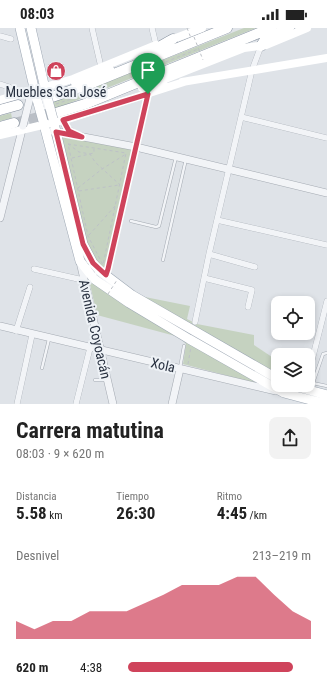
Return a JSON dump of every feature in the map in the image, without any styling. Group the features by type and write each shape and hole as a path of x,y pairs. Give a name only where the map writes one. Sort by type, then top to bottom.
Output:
{"highway":[{"path":"48,110 227,28"},
{"path":"85,104 271,28"},
{"path":"261,46 266,38 289,28"},
{"path":"48,110 90,76 153,51 173,39"},
{"path":"48,110 116,98 145,91"},
{"path":"0,110 18,105"},
{"path":"0,126 19,126"}],"main road":[{"path":"20,28 48,110"},
{"path":"30,28 48,110 83,244 93,263 132,295 271,375"},
{"path":"48,110 73,79 202,28"},
{"path":"145,91 244,48 261,46 307,28"},
{"path":"0,135 48,110 145,91 187,81 327,58"},
{"path":"0,100 48,110"},
{"name":"Avenida Coyoacán","path":"48,110 80,261"},
{"path":"80,261 94,279 188,343 271,384"},
{"name":"Xola","path":"304,392 327,395"},
{"name":"Xola","path":"304,392 326,404"}],"street":[{"path":"92,28 101,67"},
{"path":"152,28 156,45"},
{"path":"0,36 11,39"},
{"path":"195,322 209,254 252,70 261,46"},
{"path":"0,84 9,87"},
{"path":"106,275 136,147 145,91"},
{"path":"0,218 19,126 48,110"},
{"path":"48,110 82,137"},
{"path":"48,110 69,131 82,137 136,147 327,193"},
{"path":"241,117 327,138"},
{"path":"217,220 327,245"},
{"path":"209,254 255,267"},
{"name":"Avenida Coyoacán","path":"80,261 83,280 113,404"},
{"path":"34,269 83,280"},
{"path":"204,278 252,290 248,307"},
{"path":"16,331 30,287"},
{"path":"315,348 327,301"},
{"name":"Xola","path":"0,326 100,351 271,387"},
{"path":"17,404 32,335"},
{"path":"76,404 90,348"},
{"path":"172,404 183,369"}],"lane":[{"path":"24,28 36,84 48,110 79,244 85,258 94,271 115,288 271,380"},
{"path":"131,221 156,227 159,226 176,157"},
{"path":"163,260 186,159"},
{"path":"42,368 49,339"},
{"path":"183,369 188,343"},
{"path":"315,377 323,354 327,353"},
{"path":"82,380 89,380"},
{"path":"95,380 107,380"},
{"path":"315,383 327,386"},
{"path":"304,392 327,398"}],"path":[{"path":"188,28 191,38"},
{"path":"194,37 203,60"},
{"path":"134,75 200,48"},
{"path":"48,110 90,92"},
{"path":"68,144 126,154"},
{"path":"68,144 79,152 90,154 95,162 120,184"},
{"path":"68,144 88,236 103,264 126,154"},
{"path":"71,159 94,153 94,148"},
{"path":"78,188 102,169 126,154"},
{"path":"78,191 120,184"},
{"path":"88,236 116,205"},
{"path":"108,294 117,280"},
{"path":"183,369 188,343"}],"green space":[{"path":"244,28 256,28 55,109 53,101 77,94"},
{"path":"11,113 12,118 0,121 0,116"},
{"path":"60,137 134,148 105,272 89,253"},
{"path":"89,280 270,387 183,364 186,344 179,337 97,315"},
{"path":"135,295 190,306 187,319 197,324 254,335 254,345 271,356 271,372"}],"tunnel":[{"path":"14,123 56,113"}],"place":[{"name":"Muebles San José","path":"56,71"}],"route":[{"path":"148,94 106,275 93,263 83,244 56,132 82,137 69,131 63,120 98,108 112,106 148,94"}]}
